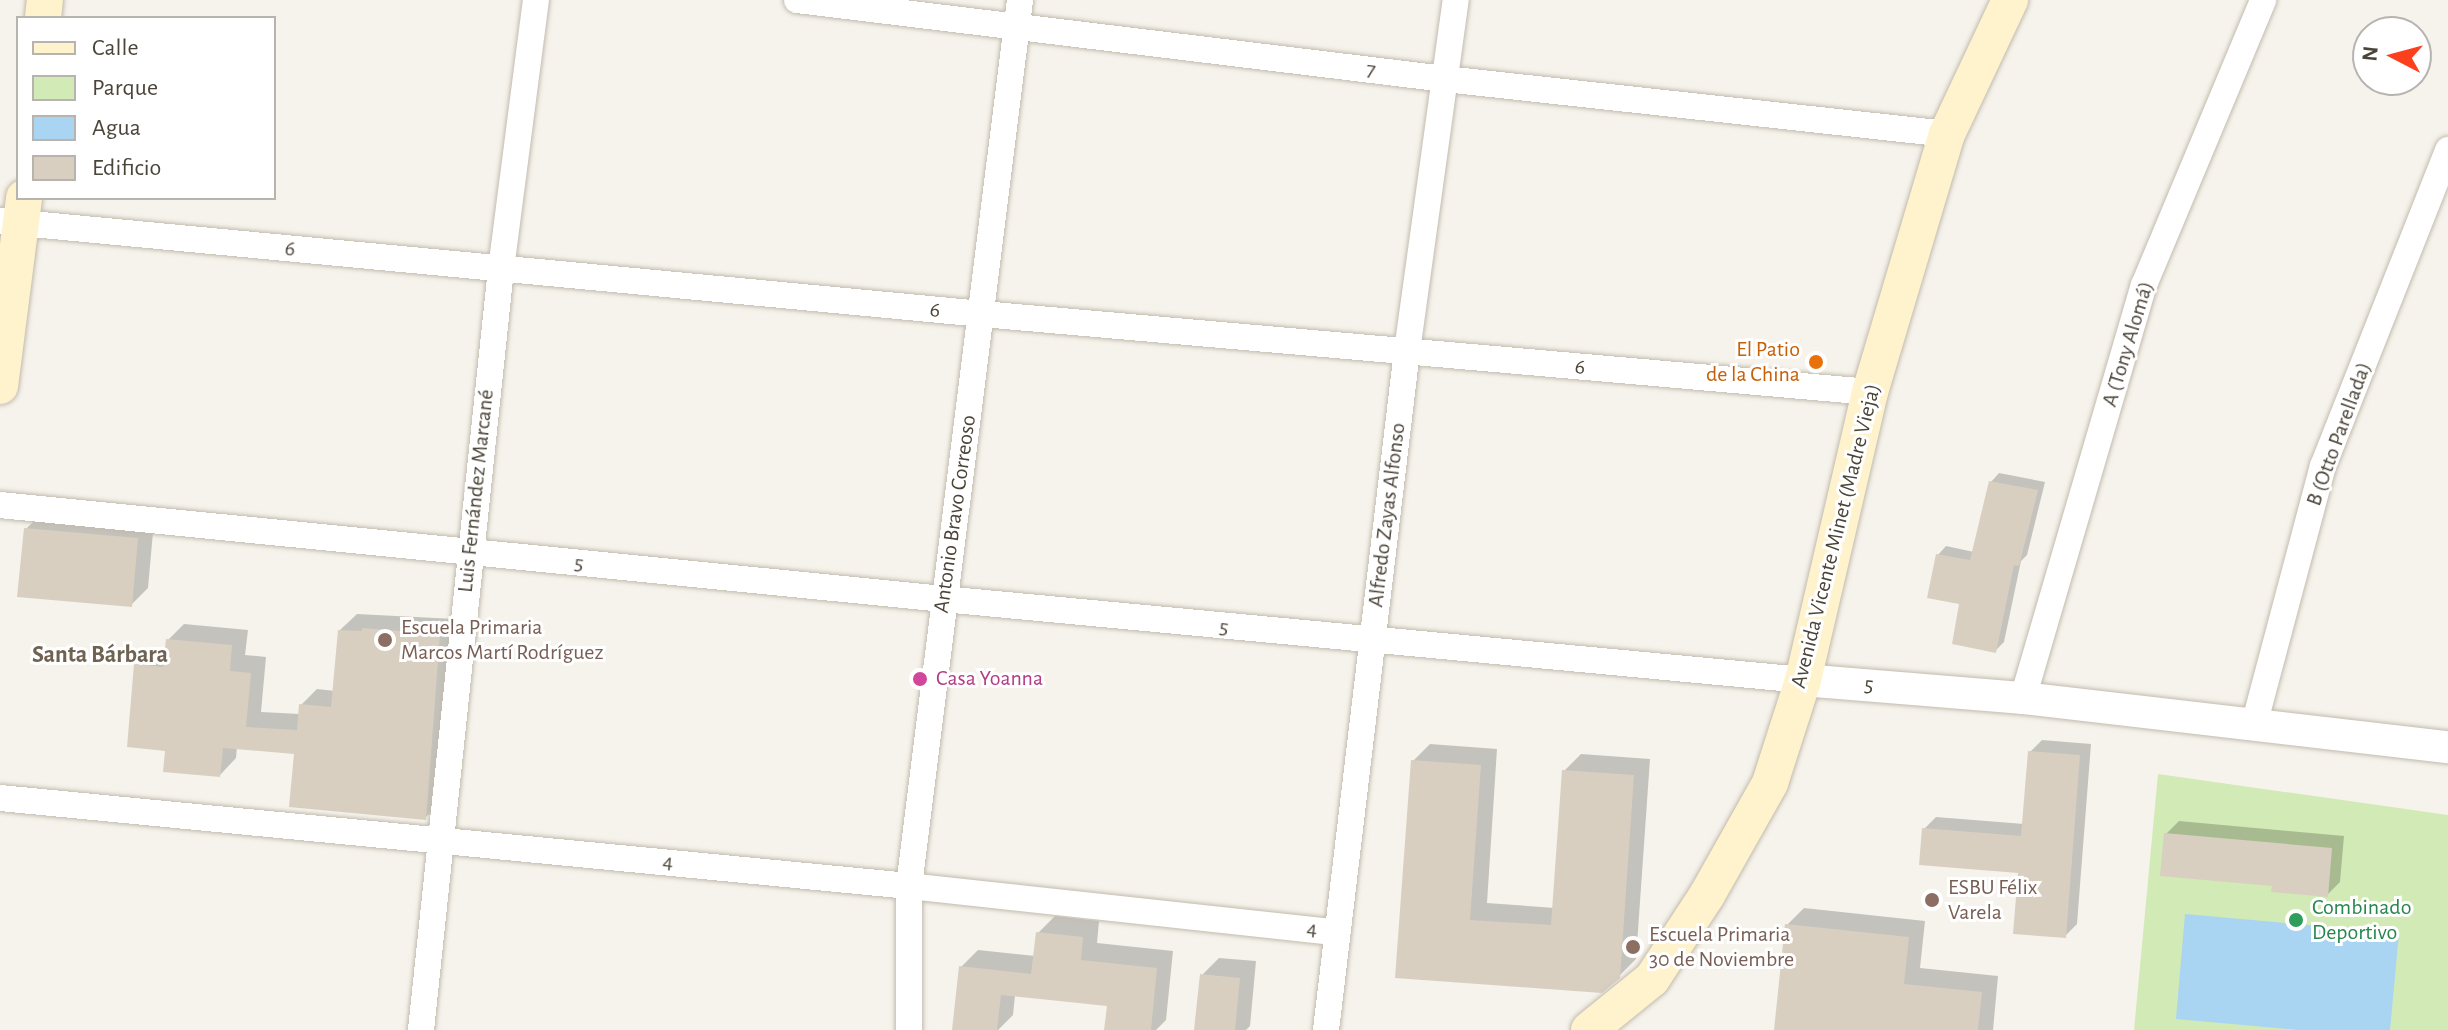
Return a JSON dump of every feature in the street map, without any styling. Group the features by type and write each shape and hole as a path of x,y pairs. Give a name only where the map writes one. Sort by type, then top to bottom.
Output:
{"main road":[{"name":"Avenida Vicente Minet (Madre Vieja)","path":"1589,1030 1652,979 1707,895 1770,783 1803,680 1870,392 1947,134 2010,0"},
{"path":"0,386 15,214"}],"street":[{"name":"Luis Fernández Marcané","path":"421,1030 443,841 469,552 536,0"},
{"name":"7","path":"797,0 1018,13 1445,79 1947,134"},
{"name":"Alfredo Zayas Alfonso","path":"1326,1030 1335,932 1407,351 1456,0"},
{"name":"A (Tony Alomá)","path":"2023,698 2144,285 2263,0"},
{"name":"Antonio Bravo Correoso","path":"909,1030 909,886 1018,13"},
{"name":"B (Otto Parellada)","path":"2254,725 2323,466 2448,150"},
{"name":"6","path":"15,214 501,269 1870,392"},
{"name":"5","path":"0,505 1372,641 2023,698 2448,747"},
{"name":"4","path":"0,798 909,886 1335,932"}],"green space":[{"name":"Combinado Deportivo","path":"2158,774 2448,815 2448,1030 2134,1030"}],"water":[{"path":"2185,914 2399,933 2390,1030 2300,1030 2176,1019"}],"building":[{"path":"1989,481 2038,490 2019,566 2014,565 1996,653 1952,644 1959,604 1927,598 1936,554 1970,560"},
{"path":"24,528 138,538 132,607 17,597"},
{"path":"362,628 440,634 426,820 289,807 294,754 223,748 220,777 163,772 165,751 127,747 134,664 163,667 166,639 232,645 230,671 251,673 246,727 297,730 299,704 331,707 338,630 362,631"},
{"path":"2028,751 2080,755 2066,938 2013,934 2018,873 1919,865 1922,828 2021,836"},
{"path":"1411,760 1481,765 1470,920 1551,925 1562,770 1634,775 1620,978 1602,993 1395,978"},
{"path":"2164,833 2332,848 2328,897 2271,892 2272,886 2160,876"},
{"path":"1785,924 1909,937 1904,984 1982,992 1978,1030 1774,1030"},
{"path":"1036,932 1083,937 1081,960 1157,968 1151,1030 1104,1030 1107,1006 1001,995 997,1030 952,1030 959,966 1031,974"},
{"path":"1200,974 1240,978 1235,1030 1194,1030"}],"place":[{"name":"El Patio de la China","path":"1816,362"},
{"name":"Escuela Primaria Marcos Martí Rodríguez","path":"385,640"},
{"name":"Casa Yoanna","path":"920,679"},
{"name":"ESBU Félix Varela","path":"1932,900"},
{"name":"Combinado Deportivo","path":"2296,920"},
{"name":"Escuela Primaria 30 de Noviembre","path":"1633,947"}],"district":[{"name":"Santa Bárbara","path":"100,656"}]}
